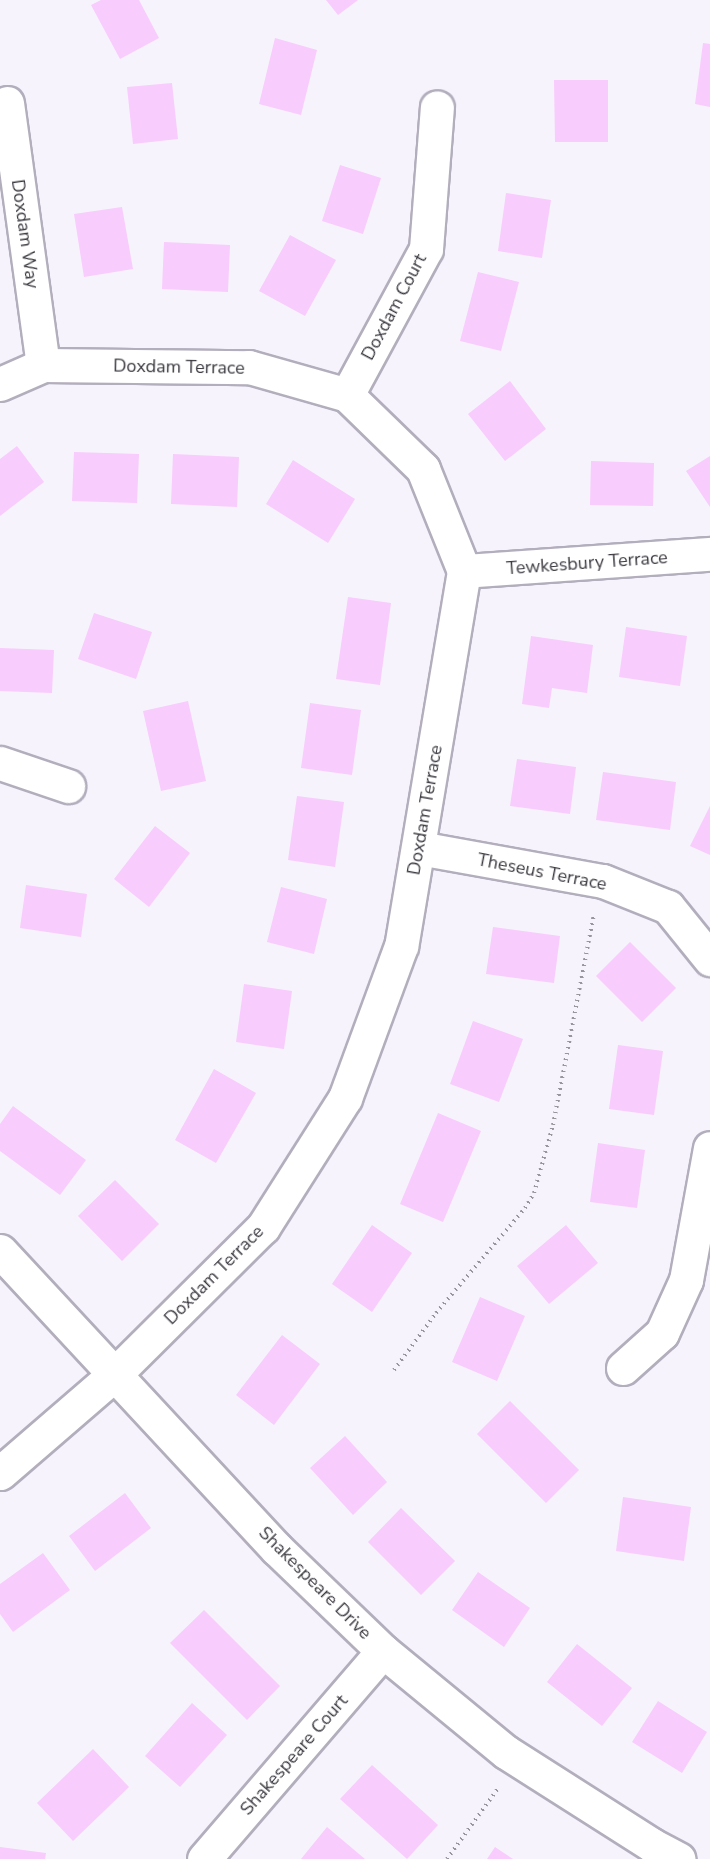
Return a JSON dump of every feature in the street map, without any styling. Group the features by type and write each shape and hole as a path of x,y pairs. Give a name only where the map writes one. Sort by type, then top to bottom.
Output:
{"street":[{"name":"Doxdam Way","path":"7,104 43,365"},
{"name":"Doxdam Court","path":"348,395 426,249 437,107"},
{"name":"Doxdam Terrace","path":"0,384 43,365 249,368 348,395 423,469 464,571 401,946 345,1098 263,1227 116,1373 0,1473"},
{"name":"Tewkesbury Terrace","path":"464,571 710,554"},
{"path":"0,763 68,786"},
{"name":"Theseus Terrace","path":"419,848 600,881 668,907 710,959"},
{"path":"623,1368 662,1333 686,1280 710,1148"},
{"name":"Shakespeare Drive","path":"0,1251 278,1549 383,1651 518,1759 658,1854"},
{"name":"Shakespeare Court","path":"204,1859 383,1651"}],"path":[{"path":"394,1370 436,1313 525,1208 534,1192 553,1125 567,1060 600,881"},
{"path":"447,1859 518,1759"}],"building":[{"path":"101,0 139,0 159,38 120,59 91,5"},
{"path":"326,0 358,0 338,15"},
{"path":"275,38 317,50 301,115 259,104"},
{"path":"703,43 710,44 710,107 695,104"},
{"path":"554,80 608,80 608,142 555,142"},
{"path":"172,83 178,139 133,144 127,87"},
{"path":"340,165 381,178 363,234 322,221"},
{"path":"506,193 551,200 542,258 498,251"},
{"path":"122,207 133,269 84,277 74,214"},
{"path":"290,235 336,260 305,316 259,291"},
{"path":"164,242 230,245 228,292 162,289"},
{"path":"478,272 519,282 501,351 460,341"},
{"path":"510,381 546,429 505,461 468,414"},
{"path":"17,446 44,482 0,516 0,459"},
{"path":"74,452 139,454 137,503 72,501"},
{"path":"173,454 239,457 237,507 171,504"},
{"path":"710,456 710,507 686,471"},
{"path":"293,460 355,499 328,543 266,504"},
{"path":"591,461 654,463 653,506 590,505"},
{"path":"348,597 391,603 380,685 336,679"},
{"path":"94,613 152,632 136,679 78,659"},
{"path":"626,627 687,636 680,686 619,677"},
{"path":"531,636 593,645 587,693 552,688 549,708 522,704"},
{"path":"0,648 54,650 52,693 0,691"},
{"path":"188,701 206,781 161,791 143,711"},
{"path":"310,703 361,710 352,775 301,768"},
{"path":"517,759 576,767 570,814 510,806"},
{"path":"603,772 676,782 670,830 596,820"},
{"path":"297,796 344,802 335,867 288,860"},
{"path":"710,806 710,855 690,846"},
{"path":"155,826 190,853 149,907 114,879"},
{"path":"26,885 87,894 81,937 20,928"},
{"path":"281,887 327,899 314,954 267,942"},
{"path":"493,927 560,936 554,983 486,974"},
{"path":"630,942 676,988 642,1022 596,976"},
{"path":"244,984 292,991 284,1049 236,1042"},
{"path":"473,1021 523,1039 499,1102 450,1084"},
{"path":"618,1045 663,1051 654,1115 609,1109"},
{"path":"214,1069 256,1093 216,1163 175,1140"},
{"path":"13,1106 86,1160 60,1195 0,1151 0,1124"},
{"path":"438,1113 481,1131 443,1222 400,1204"},
{"path":"598,1143 645,1150 637,1208 590,1202"},
{"path":"115,1180 159,1224 122,1261 78,1216"},
{"path":"372,1225 412,1253 372,1312 332,1284"},
{"path":"566,1225 598,1263 549,1304 517,1266"},
{"path":"480,1297 525,1316 497,1381 452,1362"},
{"path":"282,1335 320,1364 274,1425 236,1395"},
{"path":"510,1401 579,1470 546,1503 477,1434"},
{"path":"345,1436 387,1482 353,1515 310,1468"},
{"path":"125,1493 151,1528 95,1571 69,1536"},
{"path":"623,1497 691,1507 684,1561 616,1551"},
{"path":"401,1508 455,1561 421,1595 368,1542"},
{"path":"43,1553 70,1590 13,1632 0,1614 0,1584"},
{"path":"478,1572 530,1608 504,1647 452,1610"},
{"path":"204,1610 280,1686 247,1720 170,1643"},
{"path":"577,1644 632,1688 602,1726 547,1682"},
{"path":"658,1701 707,1732 682,1773 632,1742"},
{"path":"192,1703 227,1735 180,1787 145,1756"},
{"path":"93,1749 129,1787 73,1841 37,1803"},
{"path":"372,1765 438,1825 407,1859 340,1799"},
{"path":"327,1827 365,1859 301,1859"},
{"path":"0,1847 46,1853 45,1859 0,1859"},
{"path":"495,1847 513,1859 487,1859"}]}
